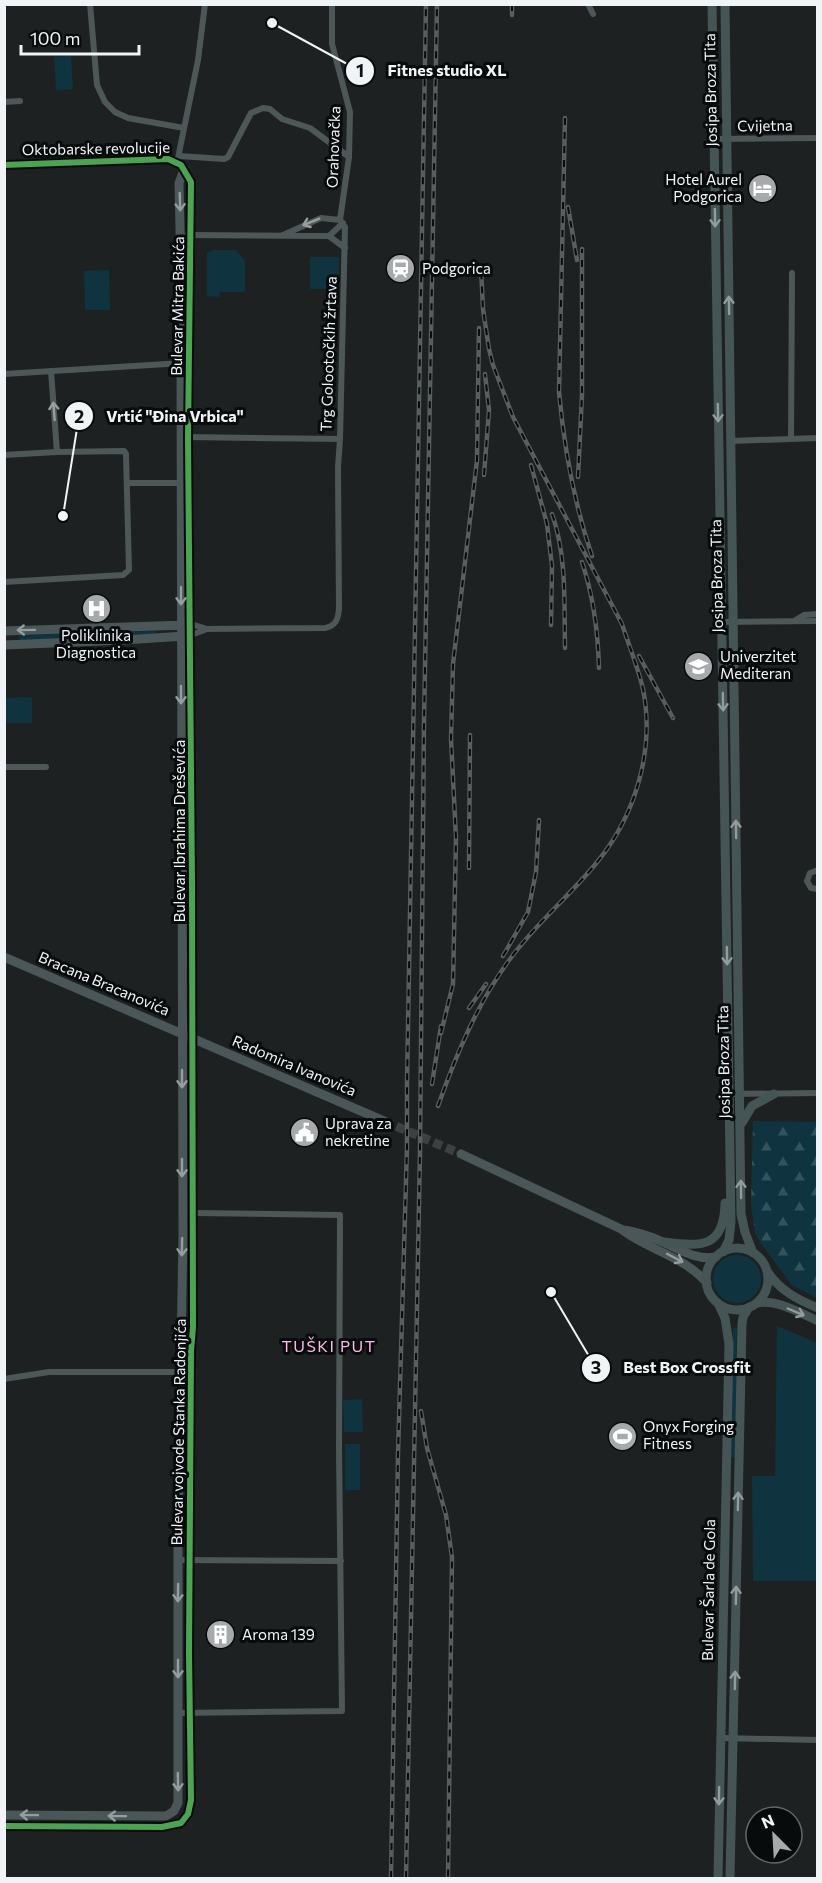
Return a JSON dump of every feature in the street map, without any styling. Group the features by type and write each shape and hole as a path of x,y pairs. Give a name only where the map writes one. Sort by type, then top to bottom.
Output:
{"main road":[{"name":"Josipa Broza Tita","path":"712,4 725,865 734,1094 740,1128 741,1214 753,1253"},
{"name":"Josipa Broza Tita","path":"719,1254 729,1240 734,1094 736,865 725,4"},
{"path":"725,865 736,865"},
{"path":"740,1128 746,1113 752,1106 774,1094"},
{"path":"664,1242 697,1245 715,1238 723,1224 730,1183"},
{"path":"818,1308 787,1292 776,1283 759,1257 738,1248 719,1254 707,1272 707,1283 713,1298 733,1310 764,1301 818,1321"},
{"path":"753,1305 767,1288 767,1271"},
{"name":"Bulevar Šarla de Gola","path":"718,1303 727,1324 729,1344 718,1878"},
{"name":"Bulevar Šarla de Gola","path":"730,1878 742,1322 753,1305"},
{"path":"726,1473 739,1473"}],"street":[{"path":"90,4 97,85 105,102 112,110 124,116 184,128"},
{"path":"205,4 178,159 224,159 228,157 251,113 263,108 270,109 282,119 310,128 349,157"},
{"name":"Orahovačka","path":"332,4 332,44 350,112 349,157 341,222"},
{"path":"588,4 593,14"},
{"path":"4,102 20,101"},
{"name":"Cvijetna","path":"713,139 818,138"},
{"name":"Oktobarske revolucije","path":"4,165 178,159 184,170"},
{"name":"Bulevar Mitra Bakića","path":"184,170 191,182 184,437 191,624"},
{"name":"Bulevar Mitra Bakića","path":"184,170 179,183 185,363"},
{"path":"283,235 321,218 341,222 329,236"},
{"name":"Trg Golootočkih žrtava","path":"184,437 340,439 345,248 345,227 341,222"},
{"path":"181,235 329,236 345,248"},
{"path":"792,273 792,439"},
{"name":"Bulevar Mitra Bakića","path":"4,374 185,363"},
{"path":"51,371 57,452"},
{"path":"730,441 818,438"},
{"path":"4,631 191,624 207,629 325,628 335,624 339,609 338,467 340,439"},
{"path":"4,455 121,450 126,454 129,570 126,573 4,582"},
{"path":"127,483 185,482"},
{"name":"Bulevar Mitra Bakića","path":"180,625 185,482"},
{"path":"794,621 804,615 818,614"},
{"path":"722,622 818,621"},
{"name":"Bulevar Ibrahima Dreševića","path":"191,624 192,1038"},
{"name":"Bulevar Ibrahima Dreševića","path":"180,625 182,1034"},
{"path":"4,645 181,636 207,629"},
{"path":"4,767 46,767"},
{"path":"818,870 810,873 807,881 811,888 818,890"},
{"name":"Bracana Bracanovića","path":"4,957 192,1038"},
{"name":"Bulevar vojvode Stanka Radonjića","path":"4,1815 166,1816 174,1811 178,1803 182,1034"},
{"name":"Radomira Ivanovića","path":"192,1038 384,1121"},
{"name":"Bulevar vojvode Stanka Radonjića","path":"4,1826 162,1827 181,1822 188,1814 191,1800 192,1038"},
{"path":"734,1094 818,1093"},
{"path":"460,1154 621,1229 633,1238 681,1261 707,1283"},
{"path":"178,1713 342,1711 339,1448 340,1215 182,1213"},
{"path":"621,1229 637,1232 698,1257 709,1258 719,1254"},
{"path":"4,1379 49,1372 181,1372"},
{"path":"178,1560 341,1561"},
{"path":"721,1738 818,1740"}],"green space":[{"path":"71,56 73,89 56,90 54,57"},
{"path":"213,250 236,250 245,261 245,292 220,292 219,297 207,296 207,253"},
{"path":"310,257 339,257 339,289 310,289"},
{"path":"109,270 110,310 85,310 84,271"},
{"path":"156,631 156,634 130,637 20,640 19,635"},
{"path":"32,697 32,723 5,723 5,698"},
{"path":"753,1121 817,1122 817,1298 792,1285 755,1233 751,1204"},
{"path":"732,1255 742,1255 757,1265 761,1279 760,1288 751,1299 742,1303 732,1303 717,1293 713,1284 713,1274 723,1259"},
{"path":"777,1326 817,1343 817,1581 753,1581 752,1476 775,1476"},
{"path":"733,1328 737,1328 735,1458 730,1457"},
{"path":"362,1399 363,1432 344,1432 343,1400"},
{"path":"345,1444 360,1444 360,1490 345,1490"}],"tunnel":[{"path":"384,1121 461,1154"}],"railway":[{"path":"391,1878 398,1454 407,1147 426,4"},
{"path":"406,1878 420,1152 424,723 437,4"},
{"path":"512,4 512,15"},
{"path":"565,118 559,392 571,475 592,556"},
{"path":"568,207 577,260"},
{"path":"578,477 582,395 582,249"},
{"path":"438,1106 469,1030 498,976 531,933 598,861 623,823 639,780 646,735 643,689 622,624 513,417 493,365 483,309 481,268"},
{"path":"441,1033 453,984 456,838 451,739 453,664 477,460 479,328"},
{"path":"484,475 489,410 485,374"},
{"path":"531,465 547,524 552,566 551,625"},
{"path":"552,514 562,563 565,648"},
{"path":"582,562 595,615 599,668"},
{"path":"639,656 673,718"},
{"path":"469,868 470,735"},
{"path":"503,956 528,912 536,872 539,820"},
{"path":"469,1008 486,984"},
{"path":"432,1084 441,1026"},
{"path":"421,1411 427,1448 446,1515 452,1557 448,1878"}],"cycle path":[{"path":"4,165 168,159 181,165 191,182 188,438 193,1327 189,1653 191,1800 188,1814 181,1823 162,1827 4,1826"}],"place":[{"name":"Fitnes studio XL","path":"272,23"},
{"name":"Hotel Aurel Podgorica","path":"763,189"},
{"name":"Podgorica","path":"401,269"},
{"name":"Vrtić \"Đina Vrbica\"","path":"63,516"},
{"name":"Poliklinika Diagnostica","path":"96,609"},
{"name":"Univerzitet Mediteran","path":"699,666"},
{"name":"Uprava za nekretine","path":"304,1133"},
{"name":"Best Box Crossfit","path":"551,1292"},
{"name":"Onyx Forging Fitness","path":"622,1436"},
{"name":"Aroma 139","path":"221,1635"}],"district":[{"name":"TUŠKI PUT","path":"329,1346"}]}
